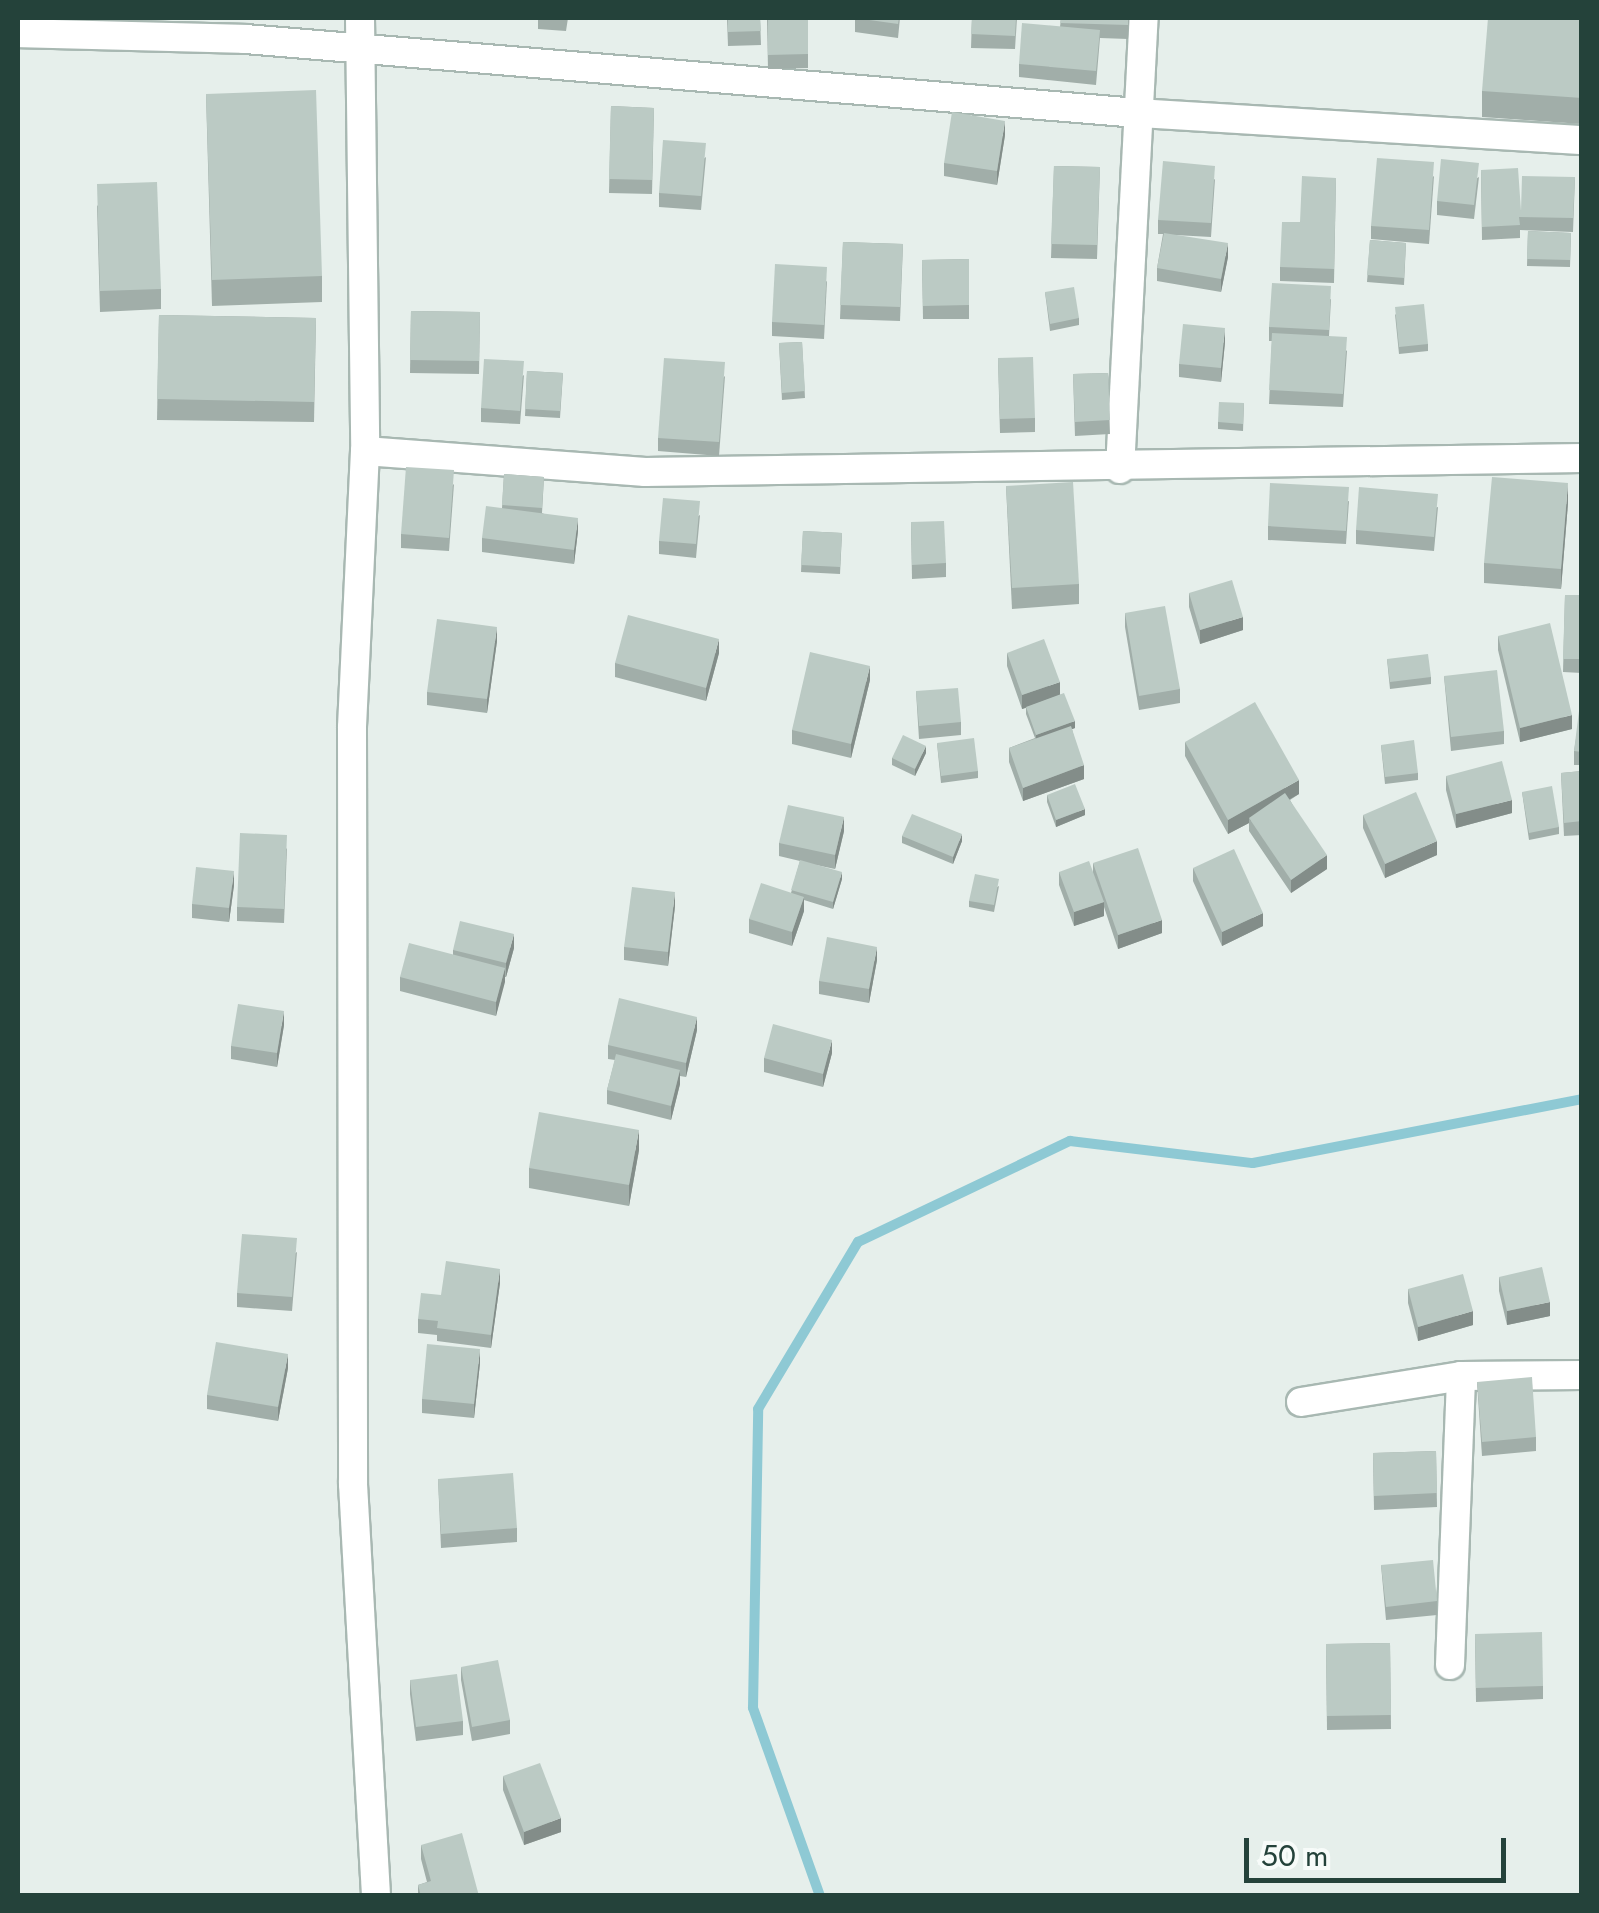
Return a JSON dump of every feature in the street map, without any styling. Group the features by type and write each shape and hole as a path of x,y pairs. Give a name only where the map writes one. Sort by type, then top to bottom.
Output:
{"street":[{"path":"360,18 365,451 352,728 353,1484 376,1896"},
{"path":"1120,470 1144,18"},
{"path":"18,33 360,49 1138,113 1582,140"},
{"path":"365,451 645,472 1120,470 1582,458"},
{"path":"1301,1402 1461,1376 1582,1375"},
{"path":"1450,1665 1461,1376"}],"building":[{"path":"728,18 760,18 761,31 728,32"},
{"path":"768,18 808,18 808,54 768,55"},
{"path":"855,18 899,18 898,24"},
{"path":"972,18 1016,18 1015,36 971,34"},
{"path":"1061,18 1128,18 1128,25 1060,23"},
{"path":"1488,18 1582,18 1582,98 1482,91"},
{"path":"1022,23 1100,30 1096,71 1019,64"},
{"path":"316,90 322,276 212,280 206,94"},
{"path":"611,106 654,108 652,180 609,179"},
{"path":"952,112 1005,121 997,171 944,163"},
{"path":"663,140 706,143 701,196 659,193"},
{"path":"1377,158 1434,162 1429,230 1371,226"},
{"path":"1441,159 1479,163 1474,205 1437,201"},
{"path":"1163,161 1215,166 1211,223 1158,220"},
{"path":"1054,166 1100,167 1097,245 1051,244"},
{"path":"1518,168 1521,211 1522,176 1575,177 1573,218 1519,217 1520,225 1482,227 1481,170"},
{"path":"1302,176 1336,178 1334,269 1280,267 1282,222 1300,222"},
{"path":"157,182 161,289 100,291 97,184"},
{"path":"1528,231 1571,233 1570,260 1527,259"},
{"path":"1164,233 1228,243 1221,279 1157,268"},
{"path":"1370,240 1406,243 1404,278 1367,275"},
{"path":"843,242 903,244 900,307 840,305"},
{"path":"969,259 969,305 923,306 922,260"},
{"path":"775,264 827,267 824,325 772,322"},
{"path":"1272,283 1331,286 1329,330 1269,327"},
{"path":"1074,287 1079,318 1050,324 1045,292"},
{"path":"1424,304 1428,344 1399,347 1395,307"},
{"path":"411,311 480,312 479,361 410,360"},
{"path":"159,315 316,318 314,402 157,399"},
{"path":"1183,324 1225,328 1221,368 1179,364"},
{"path":"1272,333 1347,337 1343,394 1269,390"},
{"path":"802,342 805,391 782,393 779,343"},
{"path":"1033,357 1035,418 1000,419 998,358"},
{"path":"664,358 725,362 719,442 658,438"},
{"path":"484,359 524,361 520,411 481,408"},
{"path":"527,371 563,373 560,411 525,409"},
{"path":"1108,373 1110,420 1075,422 1073,374"},
{"path":"1219,402 1244,403 1243,424 1218,422"},
{"path":"406,467 454,470 449,538 401,534"},
{"path":"504,474 544,477 542,508 502,505"},
{"path":"1492,477 1568,483 1561,569 1484,563"},
{"path":"1073,482 1079,584 1012,588 1006,486"},
{"path":"1270,483 1349,487 1346,531 1268,526"},
{"path":"1359,487 1438,494 1434,537 1356,530"},
{"path":"663,498 700,501 696,544 659,541"},
{"path":"486,506 578,518 574,550 482,538"},
{"path":"944,521 946,563 912,565 911,522"},
{"path":"803,531 842,533 840,567 801,565"},
{"path":"1232,580 1243,617 1200,630 1189,593"},
{"path":"1565,595 1582,595 1582,659 1563,659"},
{"path":"1165,606 1180,689 1139,696 1125,613"},
{"path":"628,615 719,639 706,688 615,663"},
{"path":"437,619 497,627 487,699 427,692"},
{"path":"1550,623 1572,715 1520,728 1498,636"},
{"path":"1044,639 1060,682 1022,695 1007,653"},
{"path":"810,652 870,666 851,744 792,730"},
{"path":"1428,654 1431,677 1390,682 1387,659"},
{"path":"1497,670 1504,731 1451,737 1444,676"},
{"path":"958,688 961,722 919,726 916,691"},
{"path":"1064,693 1075,721 1036,735 1026,707"},
{"path":"1255,702 1299,780 1228,820 1185,742"},
{"path":"1582,703 1582,752 1574,751"},
{"path":"1071,726 1084,765 1023,788 1009,748"},
{"path":"903,735 926,746 915,769 892,758"},
{"path":"974,738 978,771 941,776 937,743"},
{"path":"1414,740 1418,773 1385,777 1381,745"},
{"path":"1502,761 1512,800 1456,814 1446,776"},
{"path":"1582,771 1582,821 1564,823 1561,773"},
{"path":"1075,784 1085,809 1056,820 1047,795"},
{"path":"1552,786 1559,827 1529,833 1522,792"},
{"path":"1416,792 1437,841 1385,864 1363,815"},
{"path":"1285,793 1327,855 1291,880 1249,818"},
{"path":"788,805 844,817 835,855 779,843"},
{"path":"912,814 962,834 953,857 902,836"},
{"path":"240,833 287,835 284,909 237,907"},
{"path":"1138,848 1162,920 1118,935 1093,863"},
{"path":"1234,849 1263,913 1222,932 1193,868"},
{"path":"800,860 842,872 833,902 791,890"},
{"path":"1089,861 1104,902 1074,912 1059,872"},
{"path":"196,867 234,871 229,908 192,904"},
{"path":"975,874 999,879 994,905 969,901"},
{"path":"761,883 804,897 792,932 749,919"},
{"path":"632,887 675,892 668,952 624,947"},
{"path":"460,921 514,934 506,963 453,950"},
{"path":"827,937 877,947 869,989 819,981"},
{"path":"409,943 505,968 496,1002 400,977"},
{"path":"619,998 697,1017 686,1063 608,1045"},
{"path":"238,1004 284,1011 277,1053 231,1046"},
{"path":"773,1024 832,1040 823,1074 764,1058"},
{"path":"616,1054 680,1070 671,1106 607,1090"},
{"path":"539,1112 639,1130 629,1185 529,1168"},
{"path":"242,1234 297,1238 292,1297 237,1293"},
{"path":"446,1261 500,1269 491,1335 437,1328 438,1321 418,1319 421,1293 441,1295"},
{"path":"1542,1267 1550,1302 1507,1311 1499,1277"},
{"path":"1463,1274 1473,1311 1418,1327 1408,1289"},
{"path":"216,1342 288,1354 278,1407 207,1395"},
{"path":"427,1344 480,1349 474,1404 422,1399"},
{"path":"1532,1377 1536,1437 1482,1442 1477,1382"},
{"path":"1436,1451 1437,1493 1374,1496 1373,1453"},
{"path":"513,1473 517,1528 441,1534 438,1479"},
{"path":"1433,1560 1437,1601 1386,1607 1381,1565"},
{"path":"1582,1588 1582,1651 1581,1651"},
{"path":"1542,1632 1543,1686 1476,1688 1475,1634"},
{"path":"1390,1643 1391,1715 1327,1716 1326,1644"},
{"path":"498,1660 510,1720 472,1727 461,1667"},
{"path":"457,1674 463,1721 416,1727 410,1680"},
{"path":"540,1763 561,1818 524,1832 503,1776"},
{"path":"462,1833 479,1896 421,1896 418,1885 431,1881 421,1845"}],"waterway":[{"path":"820,1896 753,1708 758,1409 858,1242 1070,1141 1253,1163 1582,1099"}]}
